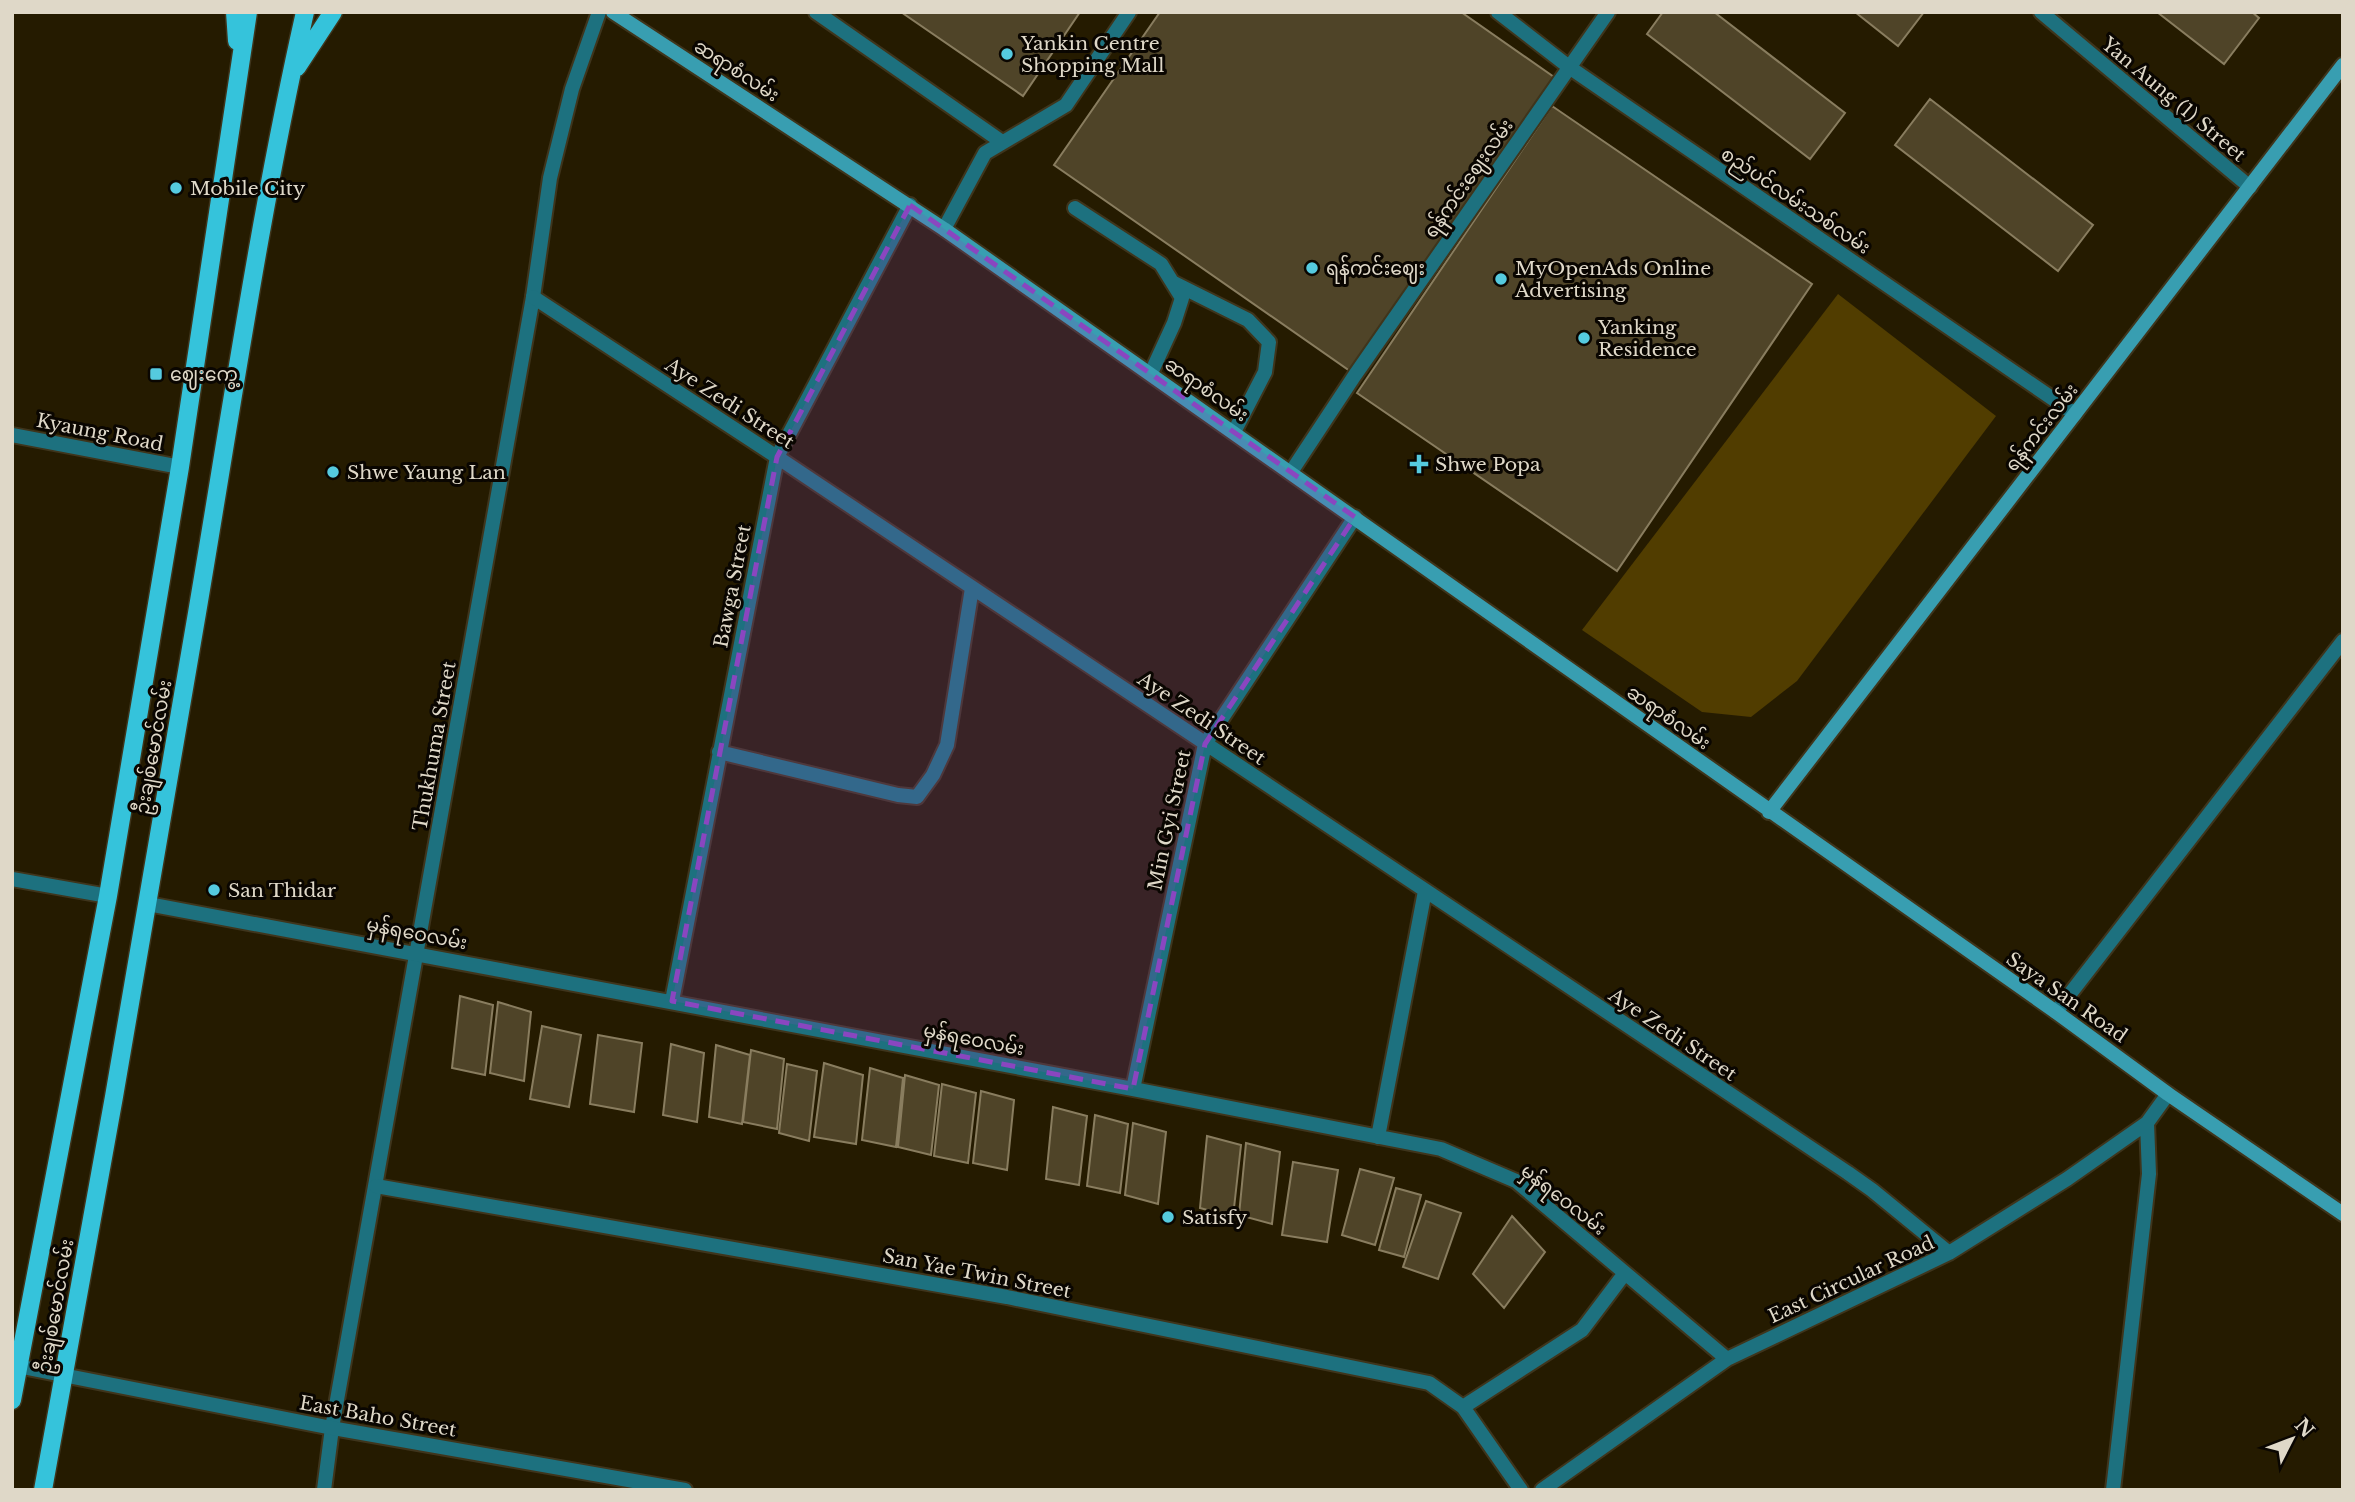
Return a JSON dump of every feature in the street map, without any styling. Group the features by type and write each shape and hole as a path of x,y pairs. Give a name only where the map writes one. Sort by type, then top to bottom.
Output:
{"main road":[{"path":"235,12 239,72"},
{"name":"ဦးချစ်မောင်လမ်း","path":"12,1400 15,1365 108,896 180,467 248,12"},
{"name":"ဦးချစ်မောင်လမ်း","path":"43,1490 148,904 258,250 305,12"},
{"path":"291,76 333,12"},
{"name":"ဆရာစံလမ်း","path":"613,12 910,205 1769,812"},
{"name":"ရန်ကင်းလမ်း","path":"1769,812 2343,65"},
{"name":"Saya San Road","path":"1769,812 2343,1214"}],"street":[{"name":"Thukhuma Street","path":"324,1490 332,1428 533,297 550,178 572,89 598,12"},
{"path":"816,12 1002,142"},
{"path":"944,229 985,153 1066,105 1129,12"},
{"name":"စည်ပင်လမ်းသစ်လမ်း","path":"1498,12 1569,67 2075,414"},
{"name":"ရန်ကင်းဈေးလမ်း","path":"1291,472 1355,375 1608,12"},
{"name":"Yan Aung (1) Street","path":"2041,12 2250,187"},
{"name":"Bawga Street","path":"672,1002 778,457 910,205"},
{"path":"1075,208 1161,264 1182,298 1174,323 1151,373"},
{"path":"1173,283 1248,320 1269,342 1265,372 1234,432"},
{"name":"Aye Zedi Street","path":"533,297 778,457 1848,1173 1950,1253"},
{"name":"Kyaung Road","path":"12,435 180,467"},
{"name":"Min Gyi Street","path":"1133,1089 1205,744 1355,517"},
{"path":"719,752 898,795 917,797 933,775 947,745 972,588"},
{"path":"2056,1012 2343,641"},
{"path":"12,879 108,896"},
{"path":"1378,1137 1425,891"},
{"name":"မှန်ရဝေလမ်း","path":"148,904 1441,1149 1516,1181 1727,1359"},
{"name":"East Circular Road","path":"1542,1490 1727,1359 1950,1253 2067,1179 2147,1123 2168,1094"},
{"path":"2113,1490 2149,1174 2147,1123"},
{"name":"San Yae Twin Street","path":"376,1186 1007,1297 1429,1383 1463,1407 1521,1490"},
{"path":"1463,1407 1582,1330 1625,1273"},
{"name":"East Baho Street","path":"15,1365 332,1428 685,1490"}],"highlighted area":[{"path":"910,205 1355,517 1205,744 1133,1089 672,1001 777,457"}],"shaded area":[{"path":"1838,294 1996,416 1797,681 1751,717 1702,712 1582,630"}],"building":[{"name":"Yankin Centre Shopping Mall","path":"901,12 1080,12 1023,96"},
{"name":"ရန်ကင်းဈေး","path":"1160,12 1461,12 1554,77 1350,371 1054,165"},
{"path":"1663,12 1714,12 1845,113 1810,159 1647,34"},
{"path":"1855,12 1924,12 1898,46"},
{"path":"2157,12 2252,12 2259,18 2224,64"},
{"path":"1930,99 2093,225 2058,271 1895,145"},
{"name":"Yanking Residence","path":"1552,106 1812,284 1617,571 1357,393"},
{"path":"460,996 493,1005 485,1075 452,1068"},
{"path":"498,1002 531,1012 524,1081 490,1073"},
{"path":"542,1026 581,1035 569,1107 530,1099"},
{"path":"598,1035 642,1043 634,1112 590,1104"},
{"path":"671,1044 704,1053 697,1122 663,1115"},
{"path":"716,1045 750,1055 742,1124 709,1117"},
{"path":"751,1050 784,1059 777,1129 743,1122"},
{"path":"824,1063 863,1075 856,1144 814,1137"},
{"path":"787,1064 817,1071 809,1141 779,1133"},
{"path":"870,1068 903,1078 896,1147 862,1140"},
{"path":"905,1075 939,1085 931,1155 898,1147"},
{"path":"942,1084 976,1093 968,1163 934,1156"},
{"path":"981,1091 1014,1100 1007,1170 973,1163"},
{"path":"1053,1107 1087,1116 1079,1185 1046,1179"},
{"path":"1095,1115 1128,1124 1120,1193 1087,1186"},
{"path":"1133,1123 1166,1132 1158,1204 1125,1195"},
{"path":"1207,1136 1241,1145 1233,1217 1200,1208"},
{"path":"1246,1143 1280,1152 1272,1224 1239,1215"},
{"path":"1293,1162 1338,1170 1327,1242 1282,1235"},
{"path":"1360,1169 1394,1178 1375,1245 1342,1235"},
{"path":"1396,1188 1421,1195 1404,1257 1379,1250"},
{"path":"1426,1201 1461,1213 1438,1279 1403,1267"},
{"path":"1512,1216 1545,1252 1504,1308 1473,1274"}],"place":[{"name":"Yankin Centre Shopping Mall","path":"1007,54"},
{"name":"Mobile City","path":"176,188"},
{"name":"ရန်ကင်းဈေး","path":"1312,268"},
{"name":"MyOpenAds Online Advertising","path":"1501,279"},
{"name":"Yanking Residence","path":"1584,338"},
{"name":"ဈေးကွေ့","path":"156,374"},
{"name":"Shwe Popa","path":"1419,464"},
{"name":"Shwe Yaung Lan","path":"333,472"},
{"name":"San Thidar","path":"214,890"},
{"name":"Satisfy","path":"1168,1217"}]}
